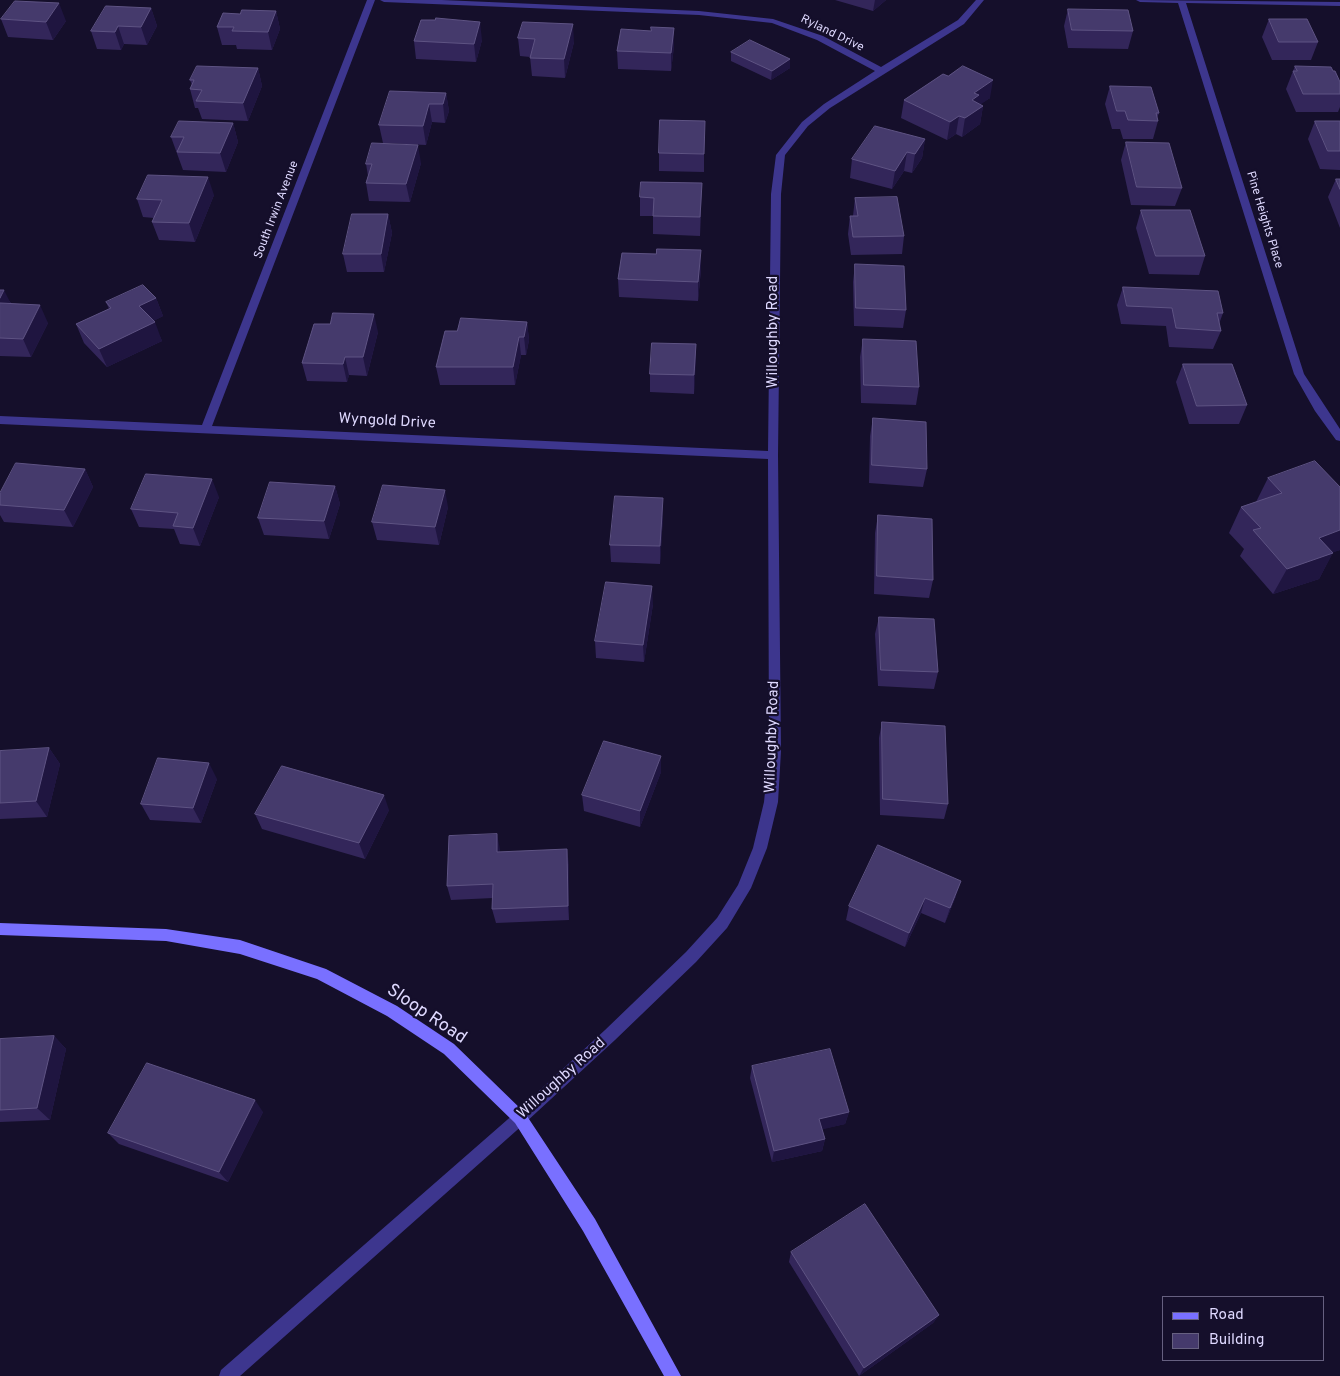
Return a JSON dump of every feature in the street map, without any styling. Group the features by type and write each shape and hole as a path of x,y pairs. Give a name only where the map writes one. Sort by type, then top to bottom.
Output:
{"street":[{"name":"South Irwin Avenue","path":"206,428 371,0"},
{"name":"Ryland Drive","path":"384,0 575,4 698,13 772,21 820,38 881,71"},
{"name":"Willoughby Road","path":"227,1376 520,1118 610,1035 691,957 722,924 744,888 760,848 771,802 775,751 774,455 776,194 781,154 805,124 827,106 961,22 980,0"},
{"path":"1140,0 1340,4"},
{"name":"Pine Heights Place","path":"1182,2 1299,374 1319,408 1340,437"},
{"name":"Wyngold Drive","path":"0,420 774,455"},
{"name":"Sloop Road","path":"0,930 166,935 240,946 322,974 392,1011 449,1049 520,1118 589,1225 673,1376"}],"building":[{"path":"15,1 59,3 46,22 1,19"},
{"path":"106,6 151,8 141,27 118,26 115,32 91,31"},
{"path":"1068,9 1128,10 1133,31 1072,30"},
{"path":"242,10 276,11 268,32 232,31 234,27 217,27 223,13 240,14"},
{"path":"436,18 480,22 474,44 414,41 421,20 435,20"},
{"path":"1269,19 1307,19 1318,42 1279,42"},
{"path":"523,22 573,24 564,59 530,58 535,39 518,38"},
{"path":"651,27 674,28 671,53 617,51 621,29 651,31"},
{"path":"750,40 790,59 772,71 731,52"},
{"path":"197,66 258,68 243,103 196,101 202,90 190,89 194,80 190,80"},
{"path":"963,66 993,80 974,93 979,95 972,100 983,106 965,118 959,116 950,122 904,100 943,74 948,76"},
{"path":"1295,66 1331,67 1340,82 1340,94 1303,94 1293,71 1297,71"},
{"path":"1110,86 1151,87 1159,113 1156,113 1158,121 1128,120 1125,111 1117,111"},
{"path":"390,91 446,93 443,104 429,104 423,126 379,125"},
{"path":"660,120 705,121 704,154 659,153"},
{"path":"179,121 233,123 220,153 177,152 184,137 171,137"},
{"path":"1315,121 1340,121 1340,151 1328,151"},
{"path":"875,126 925,139 915,154 907,152 895,171 852,159"},
{"path":"1126,142 1169,143 1182,188 1137,187"},
{"path":"372,143 418,145 406,184 366,183 372,164 366,164"},
{"path":"148,175 208,177 189,223 152,222 162,200 137,199"},
{"path":"1336,179 1340,179 1340,189"},
{"path":"641,182 702,183 700,217 653,216 654,198 640,197"},
{"path":"897,197 904,236 853,237 850,216 858,216 855,198"},
{"path":"1141,210 1190,210 1205,256 1156,256"},
{"path":"352,214 388,214 381,254 343,254"},
{"path":"657,249 701,250 698,282 618,279 622,253 656,254"},
{"path":"855,264 904,266 906,310 856,308"},
{"path":"143,285 156,298 139,306 155,322 99,349 76,324 111,308 106,302"},
{"path":"1123,287 1218,291 1223,313 1217,313 1221,331 1176,328 1172,308 1127,306"},
{"path":"0,290 4,290 0,298"},
{"path":"0,303 40,305 23,339 0,338"},
{"path":"333,313 374,314 363,357 345,357 343,364 302,363 314,324 330,324"},
{"path":"461,318 527,322 524,337 519,337 513,367 436,367 445,331 457,331"},
{"path":"863,339 916,341 919,387 864,385"},
{"path":"652,343 696,344 694,375 650,374"},
{"path":"1183,364 1232,364 1247,405 1197,406"},
{"path":"873,418 926,422 927,469 872,465"},
{"path":"1315,461 1340,487 1340,530 1319,538 1333,553 1287,569 1253,530 1261,528 1241,507 1282,493 1268,478"},
{"path":"16,463 85,469 64,510 0,505 0,493"},
{"path":"146,474 212,479 193,528 173,526 178,513 131,509"},
{"path":"270,482 335,486 324,521 258,518"},
{"path":"383,485 445,490 435,527 372,522"},
{"path":"615,496 663,498 660,546 610,545"},
{"path":"878,515 932,519 933,580 877,576"},
{"path":"606,582 652,586 643,645 595,641"},
{"path":"879,617 934,619 938,672 881,670"},
{"path":"882,722 945,726 948,804 883,799"},
{"path":"604,741 661,756 640,811 582,795"},
{"path":"49,748 36,801 0,803 0,751"},
{"path":"158,758 209,763 193,808 141,804"},
{"path":"282,766 384,795 359,843 255,814"},
{"path":"497,834 497,852 567,849 568,906 492,909 493,884 447,886 449,836"},
{"path":"878,845 961,881 950,908 925,898 909,933 849,906"},
{"path":"54,1036 37,1108 0,1110 0,1039"},
{"path":"830,1049 849,1112 819,1119 825,1139 774,1151 752,1066"},
{"path":"147,1063 255,1100 219,1172 108,1133"},
{"path":"865,1204 939,1315 864,1368 791,1252"}]}
